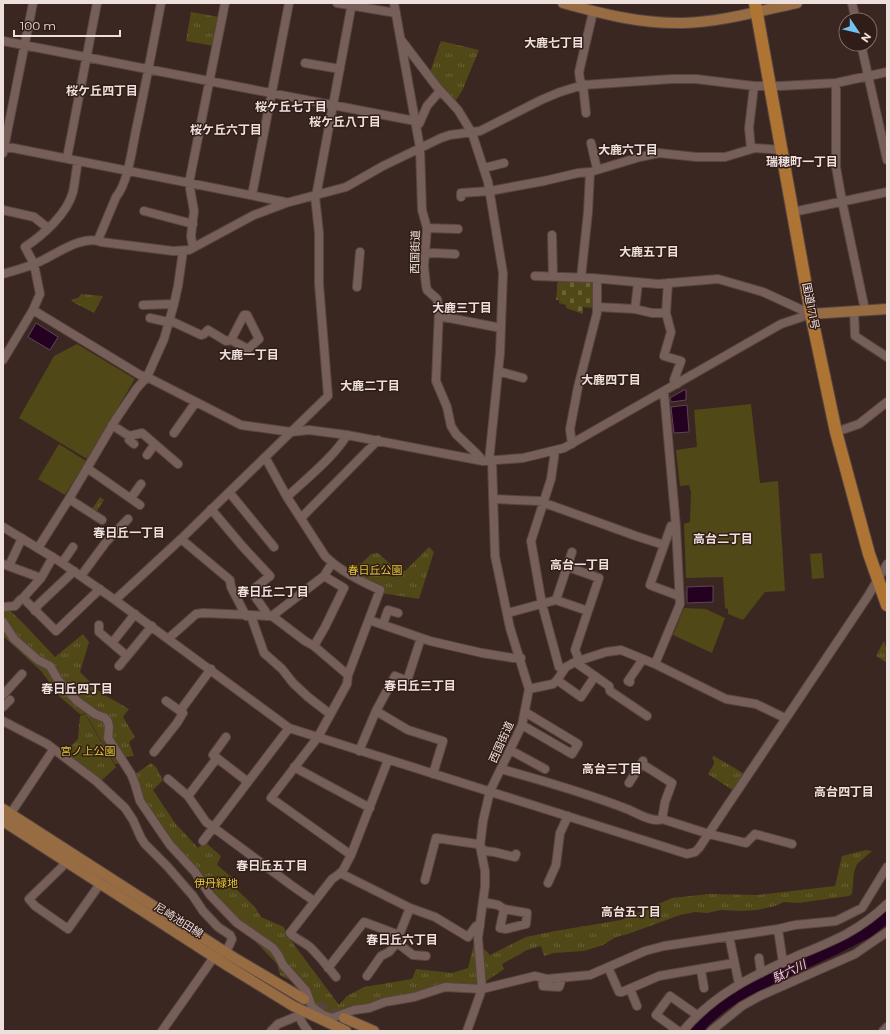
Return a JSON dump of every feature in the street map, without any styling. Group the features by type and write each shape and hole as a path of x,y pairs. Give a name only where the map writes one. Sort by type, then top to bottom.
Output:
{"highway":[{"name":"国道171号","path":"756,7 812,314 836,432 860,522 887,605"}],"main road":[{"path":"563,3 593,12 636,20 684,23 717,20 756,7 797,3"},
{"path":"812,314 887,309"},
{"name":"尼崎池田線","path":"7,811 225,952 304,1000"},
{"name":"尼崎池田線","path":"3,821 301,1013 346,1031"},
{"path":"344,1018 374,1031"}],"street":[{"path":"33,3 3,148 67,158 286,203"},
{"path":"67,158 97,3"},
{"path":"98,240 116,197 120,192 128,170 149,70 161,3"},
{"path":"193,247 191,236 194,211 189,183 225,3"},
{"path":"252,195 289,3"},
{"path":"337,3 396,13"},
{"name":"西国街道","path":"394,3 420,148 422,210 427,228 424,266 426,285 427,290 437,299 439,316 436,381 448,407 451,426 456,434 476,453 488,461 493,499 495,556 508,612 510,628 521,658 529,689 522,725 490,791 483,821 480,846 485,871 485,886 478,944 482,989 467,1031"},
{"path":"115,600 181,539 328,396 319,284 319,233 315,196 334,106 352,5"},
{"path":"586,113 583,85 580,80 579,72 593,12"},
{"path":"400,39 440,90 458,110 472,132 490,191 503,273 498,371 488,461"},
{"path":"3,41 272,93 419,124 427,106 440,90"},
{"path":"863,52 887,160"},
{"path":"305,63 340,68"},
{"path":"3,274 34,264 82,242 98,240 101,242 160,250 189,250 254,215 286,203 346,188 383,166 420,148 450,135 480,131 541,100 583,85 696,78 754,86 770,86 836,83 887,72"},
{"path":"836,83 836,167 865,310"},
{"path":"751,149 749,128 754,86"},
{"path":"581,278 593,170 591,143"},
{"path":"461,193 490,191 544,181 659,153 696,157 725,157 734,156 751,149 782,150"},
{"path":"3,360 33,310 40,294 34,264 25,247 36,240 57,219 71,197 78,161"},
{"path":"484,168 504,163"},
{"path":"793,212 887,192"},
{"path":"3,210 34,217 48,228"},
{"path":"144,211 156,211 193,224"},
{"path":"427,228 458,229"},
{"path":"552,235 553,277"},
{"path":"38,548 112,426 137,388 147,377 162,344 174,304 178,286 182,251"},
{"path":"357,287 360,252"},
{"path":"425,254 455,254"},
{"path":"535,276 597,279 638,284 658,284 718,279 763,292 812,314"},
{"path":"572,444 570,429 578,387 598,307 597,279"},
{"path":"668,283 666,313 671,332 664,356 681,361 674,380 676,384"},
{"path":"635,309 638,284"},
{"path":"143,305 174,304"},
{"path":"598,307 635,309 652,313 666,313"},
{"path":"33,310 140,375 147,377 241,425 291,432 308,430 347,435 488,461 523,458 555,451 572,444 781,324 812,314"},
{"path":"854,311 855,336 887,357"},
{"path":"439,316 501,328"},
{"path":"150,318 169,321 201,335 208,330 226,341 231,340"},
{"path":"498,371 523,378"},
{"path":"655,664 680,604 676,527 664,392"},
{"path":"174,433 196,402"},
{"path":"836,432 859,424 887,402"},
{"path":"112,426 129,436 142,434 178,464"},
{"path":"287,497 337,449 347,435"},
{"path":"129,436 129,440 134,444"},
{"path":"301,518 378,440"},
{"path":"146,455 155,444"},
{"path":"555,451 551,480 531,542 542,604 559,666 563,670"},
{"path":"265,457 287,497 325,556 332,563 350,575 380,590 348,675 347,684 318,737 271,798 352,855"},
{"path":"87,468 140,505"},
{"path":"131,498 141,484"},
{"path":"229,492 274,547"},
{"path":"69,499 102,520"},
{"path":"493,499 544,502 664,545"},
{"path":"211,509 270,576 251,590 269,616 314,646 348,675"},
{"path":"35,611 38,605 77,573 128,519"},
{"path":"676,527 671,526 650,585 679,596"},
{"path":"3,527 58,560 100,589 169,638 289,728 688,854 692,854 697,851 709,834 887,564"},
{"path":"22,538 6,565 40,578"},
{"path":"181,539 230,580 264,653 282,669 293,683 308,697 330,714"},
{"path":"3,607 15,606 40,578 72,547"},
{"path":"556,600 572,552"},
{"path":"169,638 196,614 269,616 324,576 332,563"},
{"path":"568,567 599,578 575,650 577,661 609,686 610,691 647,716"},
{"path":"314,646 344,588 324,576"},
{"path":"23,598 56,631 100,589"},
{"path":"508,612 556,600 588,611"},
{"path":"382,624 388,610 398,613"},
{"path":"112,643 134,614"},
{"path":"369,620 421,638 482,653 521,658"},
{"path":"3,622 14,639 38,660 50,666 58,680 77,701 95,714 105,718 109,727 108,738 130,774 135,784 140,801 170,845 195,872 210,895 238,923 273,948 283,966 306,992 312,1007 323,1015 332,1018 354,1010 369,1008 385,1002 414,997 445,987 482,989 535,976 546,979 590,975 645,951 664,946 778,929 795,925 836,921 862,908 887,867"},
{"path":"99,626 99,632 127,656"},
{"path":"118,666 152,626"},
{"path":"359,751 376,711 395,676 407,681 421,638"},
{"path":"529,689 550,685 557,680 563,670 577,661 606,652 621,650 655,664 726,699 756,704 785,718"},
{"path":"628,681 643,659"},
{"path":"180,711 211,669"},
{"path":"557,680 581,697 595,676"},
{"path":"3,707 17,677"},
{"path":"158,749 183,713 166,701"},
{"path":"376,711 408,730 443,741 433,774"},
{"path":"522,725 572,754 578,744 525,712"},
{"path":"3,721 40,740 96,781 125,808 145,844 167,866 193,896 203,911 218,927 230,935 232,939 230,946 225,952 214,957 162,1031"},
{"path":"203,840 289,728"},
{"path":"226,737 213,755 248,782"},
{"path":"7,811 53,750"},
{"path":"510,750 545,769"},
{"path":"188,796 216,758"},
{"path":"336,977 311,948 290,933 332,879 340,873 352,855 388,760"},
{"path":"629,783 642,762 674,781 665,802 662,819"},
{"path":"294,767 370,808"},
{"path":"501,769 569,788 647,817 658,820 662,819 709,834 746,843 755,834 759,834 792,844"},
{"path":"168,779 188,796 206,822 314,901"},
{"path":"548,883 556,866 560,833 568,816"},
{"path":"425,880 436,838 480,846 485,851 515,856 516,854"},
{"path":"65,862 62,867 29,899 35,906 68,929 100,884"},
{"path":"340,873 410,908 435,917 468,937 476,926 480,926"},
{"path":"483,902 498,905 504,909"},
{"path":"683,1031 697,1015 718,997 739,984 840,938 873,917 887,904"},
{"path":"367,976 381,956 389,952 397,939 410,908"},
{"path":"328,968 364,922 397,939 413,955 426,956"},
{"path":"778,929 783,963"},
{"path":"711,1031 742,1006 760,996 855,954 887,932"},
{"path":"729,936 739,984"},
{"path":"759,958 762,973"},
{"path":"608,968 619,992 622,992 659,976 701,970 734,963"},
{"path":"701,970 704,988"},
{"path":"630,989 637,1006"},
{"path":"678,1031 656,1015 669,995 697,1015"},
{"path":"271,1031 278,1024 301,1013"},
{"path":"301,1013 300,1021 308,1031"},
{"path":"883,1031 887,1027"}],"green space":[{"path":"191,12 219,17 214,46 186,41"},
{"path":"441,41 479,50 462,91 454,103 430,72"},
{"path":"558,280 592,281 594,308 583,307 583,314 566,308 566,305 559,303 559,300 556,300"},
{"path":"81,294 103,296 94,313 71,301 78,298"},
{"path":"77,344 135,379 87,459 19,418 54,356"},
{"path":"751,404 760,483 778,481 785,591 765,592 743,620 728,614 728,609 725,608 723,577 686,578 684,524 690,522 691,492 689,485 680,486 676,450 697,447 694,410"},
{"path":"59,444 86,461 65,495 38,479"},
{"path":"100,497 104,500 95,514 92,509"},
{"name":"春日丘公園","path":"429,547 434,552 419,599 381,593 351,573 357,564 362,563 371,554 378,553 396,569 405,571"},
{"path":"822,553 824,578 812,579 810,554"},
{"path":"3,604 55,657 83,634 89,642 80,672 101,693 129,709 123,717 135,737 129,742 134,756 126,757 118,764 115,764 85,713 81,715 59,696 42,672 3,636"},
{"path":"684,608 706,609 725,618 712,653 673,635"},
{"path":"884,641 887,651 887,663 876,656"},
{"name":"宮ノ上公園","path":"85,714 116,767 99,783 62,754 78,739 80,716"},
{"path":"714,756 743,773 744,777 734,791 708,774 714,764 712,758"},
{"name":"伊丹緑地","path":"151,763 156,767 163,780 153,790 175,823 198,848 205,842 221,856 217,865 234,879 231,884 255,907 261,917 284,927 286,934 339,1005 347,996 364,987 412,979 416,969 452,973 468,968 474,944 484,949 490,955 526,937 621,920 672,898 709,894 757,895 835,886 842,856 866,850 872,851 857,864 854,872 852,894 849,896 798,903 784,902 775,906 757,910 721,910 707,913 695,912 680,915 616,937 603,945 584,951 554,953 544,956 541,946 527,950 502,964 504,969 488,980 475,986 431,990 346,1013 341,1024 301,1005 308,990 280,975 277,964 257,943 216,907 201,889 191,863 171,840 158,819 147,807 134,775"},
{"path":"233,961 300,1002 299,1004 232,964"}],"shaded area":[{"path":"36,323 58,337 50,350 28,337"},
{"path":"686,390 686,400 671,402 670,398"},
{"path":"687,405 689,432 674,433 671,407"},
{"path":"713,586 713,602 687,603 687,587"}],"waterway":[{"name":"駄六川","path":"695,1031 712,1013 739,994 868,931 887,916"}],"tunnel":[{"path":"304,999 344,1018"}],"district":[{"name":"大鹿七丁目","path":"554,42"},
{"name":"桜ケ丘四丁目","path":"102,90"},
{"name":"桜ケ丘七丁目","path":"291,106"},
{"name":"桜ケ丘八丁目","path":"345,121"},
{"name":"桜ケ丘六丁目","path":"226,129"},
{"name":"大鹿六丁目","path":"628,149"},
{"name":"瑞穂町一丁目","path":"802,161"},
{"name":"大鹿五丁目","path":"649,251"},
{"name":"大鹿三丁目","path":"462,307"},
{"name":"大鹿一丁目","path":"249,354"},
{"name":"大鹿四丁目","path":"611,379"},
{"name":"大鹿二丁目","path":"370,385"},
{"name":"春日丘一丁目","path":"129,532"},
{"name":"高台二丁目","path":"723,538"},
{"name":"高台一丁目","path":"580,564"},
{"name":"春日丘二丁目","path":"273,591"},
{"name":"春日丘三丁目","path":"420,685"},
{"name":"春日丘四丁目","path":"77,688"},
{"name":"高台三丁目","path":"612,768"},
{"name":"高台四丁目","path":"844,791"},
{"name":"春日丘五丁目","path":"272,865"},
{"name":"高台五丁目","path":"631,911"},
{"name":"春日丘六丁目","path":"402,939"}]}
